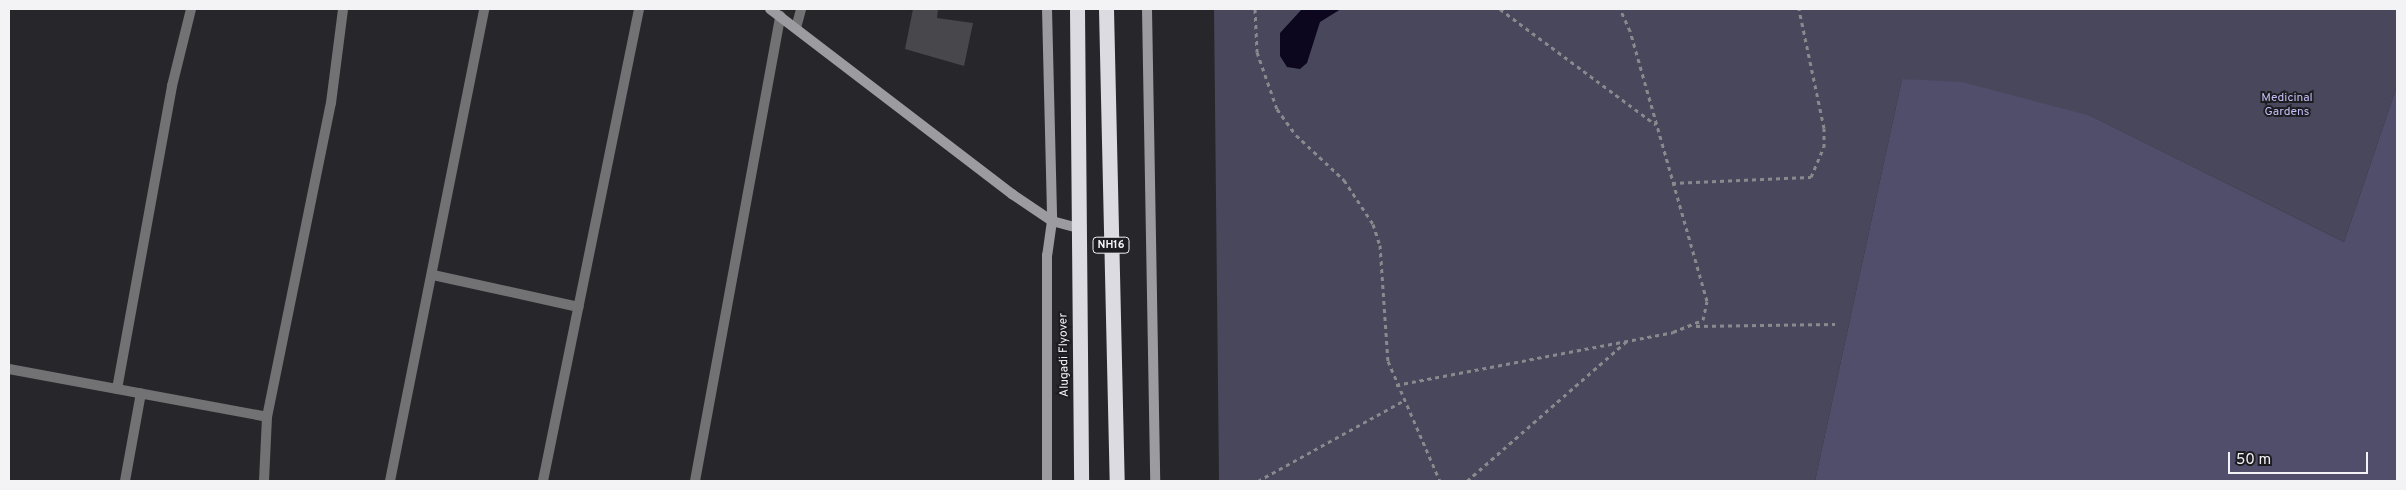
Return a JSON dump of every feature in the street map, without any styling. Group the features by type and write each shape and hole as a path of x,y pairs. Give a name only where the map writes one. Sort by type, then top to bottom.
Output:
{"highway":[{"name":"NH16","path":"1077,9 1079,228"},
{"name":"NH16","path":"1106,9 1116,481"},
{"name":"Alugadi Flyover","path":"1079,228 1081,481"}],"street":[{"path":"117,389 172,86 191,9"},
{"path":"264,481 267,417 331,103 344,9"},
{"path":"390,481 433,275 484,9"},
{"path":"543,481 640,9"},
{"path":"770,9 1052,220 1079,228"},
{"path":"796,28 801,9"},
{"path":"1047,9 1052,220 1047,255 1048,481"},
{"path":"1147,9 1155,481"},
{"path":"695,481 780,16"},
{"path":"433,275 579,308"},
{"path":"9,368 267,417"},
{"path":"125,481 141,393"}],"path":[{"path":"1255,9 1258,52 1277,108 1296,135 1344,180 1373,224 1380,244 1388,361 1403,402 1440,481"},
{"path":"1500,9 1656,125"},
{"path":"1620,9 1708,301 1703,320 1696,326"},
{"path":"1672,183 1811,177 1824,147 1824,128 1799,9"},
{"path":"1396,385 1628,341 1696,326 1835,324"},
{"path":"1467,481 1628,341"},
{"path":"1258,481 1403,402"}],"green space":[{"name":"Medicinal Gardens","path":"1214,9 2397,9 2397,86 2344,242 2091,116 1902,79 1815,481 1219,481"}],"shaded area":[{"path":"1302,9 1341,9 1320,22 1307,63 1300,69 1287,67 1280,56 1280,33"},
{"path":"1902,79 1962,82 2091,116 2344,242 2397,86 2397,481 1815,481"}],"building":[{"path":"913,9 938,9 937,18 973,23 964,66 905,49"}]}
